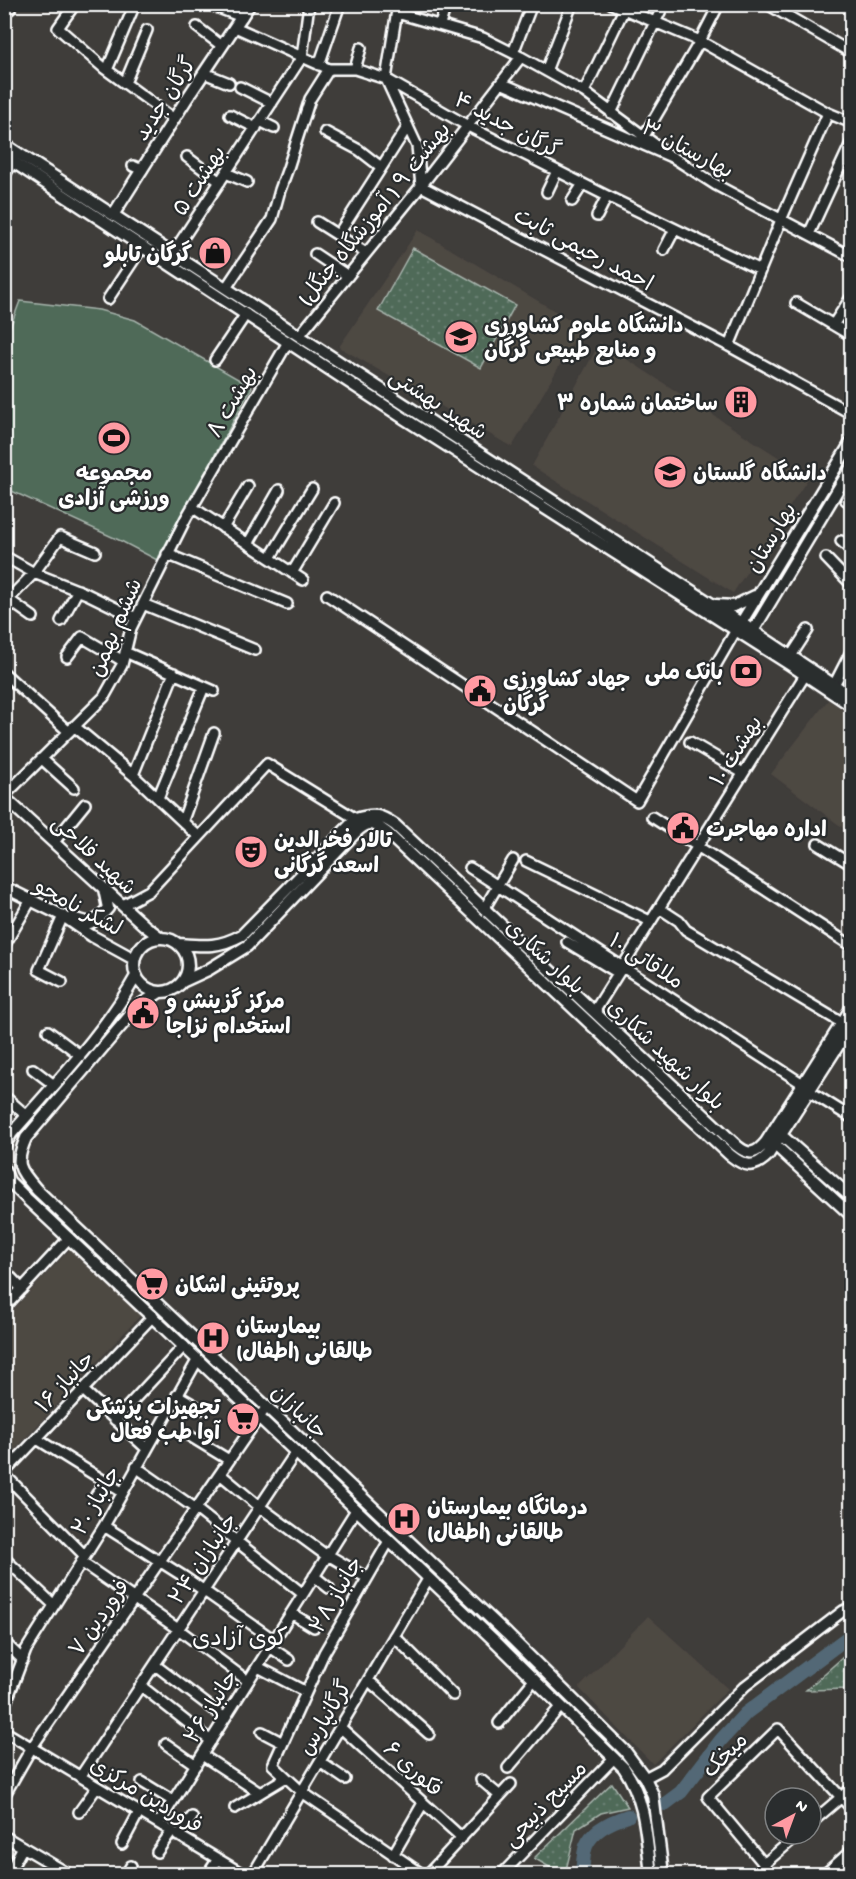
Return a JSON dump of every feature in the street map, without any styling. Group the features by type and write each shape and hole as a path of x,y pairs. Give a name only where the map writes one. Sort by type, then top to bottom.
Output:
{"main road":[{"name":"گرگان جدید","path":"113,214 137,168 174,119 250,4"},
{"name":"شهید بهشتی","path":"4,144 143,246 288,342 714,605 739,626"},
{"name":"شهید بهشتی","path":"9,159 113,214 299,336 437,432 739,626 805,675 852,706"},
{"name":"بهارستان","path":"739,626 852,441"},
{"path":"835,468 849,470"},
{"name":"بهارستان","path":"751,634 849,470"},
{"path":"714,605 734,606 758,594"},
{"name":"شهید بهشتی","path":"751,634 791,656 852,697"},
{"name":"شهید فلاحی","path":"4,796 161,938"},
{"name":"بلوار شهید شکاری","path":"356,819 369,814 382,817 395,825 484,909 491,923 594,1012 744,1152 750,1154 760,1149 776,1134"},
{"path":"178,944 188,961 182,982 172,989 160,992 147,988 136,976 134,966 134,959 145,943 161,938 178,944 207,947 225,944 242,935 356,819"},
{"name":"بلوار شکاری","path":"182,982 208,970 247,946 361,827 369,823 377,825 387,833 491,923 739,1162 750,1166 760,1163 775,1145 776,1134 849,1025 852,1007"},
{"name":"لشکر نامجو","path":"4,887 63,916 92,936 134,959"},
{"path":"63,916 90,923 99,918 108,908 104,888"},
{"path":"4,1146 8,1131 27,1116 80,1055 125,997 136,976"},
{"name":"جانبازان","path":"160,992 138,1006 26,1138 19,1155 19,1164 24,1175 37,1190 496,1624 625,1751 645,1778 652,1795 663,1875"},
{"path":"105,1023 115,1032"},
{"path":"776,1134 852,1215"},
{"path":"775,1145 791,1151 852,1198"},
{"name":"جانبازان","path":"4,1169 9,1181 487,1634 614,1758 633,1782 640,1798 651,1875"},
{"path":"106,1272 114,1263"},
{"path":"487,1634 496,1624"}],"street":[{"path":"75,4 58,28 105,69 174,119"},
{"path":"105,69 135,4"},
{"path":"208,4 242,17"},
{"path":"302,57 309,4"},
{"path":"319,65 340,4"},
{"path":"441,25 446,4"},
{"name":"بهشت ۹ ( آموزشگاه جنگل)","path":"299,336 501,83 517,55 532,4"},
{"path":"546,71 572,4"},
{"path":"612,4 626,7 700,40 828,113 852,123"},
{"path":"610,112 664,4"},
{"path":"644,136 719,4"},
{"path":"767,4 852,54"},
{"path":"584,92 626,7"},
{"path":"421,186 417,146 386,79 397,9 483,38 517,55 584,92 674,158"},
{"path":"197,27 222,46"},
{"name":"گرگان جدید ۴","path":"235,27 329,69 355,69 386,79 468,126 760,270"},
{"path":"125,83 147,30"},
{"path":"355,69 361,48"},
{"name":"بهشت ۵","path":"173,253 302,57"},
{"path":"226,288 272,219 310,99 329,69"},
{"path":"204,73 229,83"},
{"name":"بهارستان ۳","path":"501,83 674,158 716,185 852,257"},
{"path":"240,87 272,103"},
{"path":"729,346 828,113"},
{"path":"230,115 274,128"},
{"path":"338,235 408,126"},
{"path":"325,132 359,150 381,167"},
{"path":"809,234 852,141"},
{"path":"187,157 220,182"},
{"path":"4,176 9,159"},
{"path":"842,162 852,166"},
{"path":"547,192 557,171"},
{"path":"226,173 246,182"},
{"path":"572,201 583,184"},
{"name":"احمد رحیمی ثابت","path":"421,186 729,346 852,414"},
{"path":"597,216 607,196"},
{"path":"317,222 366,253"},
{"path":"664,250 675,229"},
{"path":"108,299 143,246"},
{"path":"315,254 348,276"},
{"path":"833,325 852,296"},
{"path":"796,303 852,336"},
{"path":"215,360 246,314"},
{"name":"۸ بهشت","path":"208,479 288,342"},
{"name":"ششم بهمن","path":"4,796 104,696 124,656 131,628 208,479"},
{"path":"223,528 248,486"},
{"path":"270,558 312,489"},
{"path":"248,543 279,490"},
{"path":"846,500 852,491"},
{"path":"292,573 334,503"},
{"path":"192,507 303,580"},
{"path":"33,617 7,602 34,573 60,537 95,552"},
{"path":"841,542 852,551"},
{"path":"167,555 287,604"},
{"path":"4,556 34,573 78,590 136,618"},
{"path":"826,558 852,585"},
{"path":"61,621 78,590"},
{"path":"327,595 637,801 739,626"},
{"path":"143,604 255,650"},
{"path":"791,656 808,630"},
{"path":"67,657 82,637 214,691"},
{"path":"834,685 852,650"},
{"path":"4,673 133,775 200,837"},
{"path":"133,775 174,673"},
{"name":"بهشت ۱۰","path":"594,1012 805,675"},
{"path":"158,798 204,687"},
{"path":"183,820 214,733"},
{"path":"690,742 743,773"},
{"path":"42,759 74,788"},
{"path":"123,905 149,891 267,764 356,819"},
{"path":"54,842 85,804"},
{"path":"652,817 852,946"},
{"path":"818,844 852,866"},
{"path":"484,909 513,860"},
{"path":"526,861 650,921"},
{"name":"۱۰ ملاقاتی","path":"619,972 470,868 852,1118"},
{"path":"4,946 31,900"},
{"path":"659,908 679,921 686,930 849,1025"},
{"path":"62,982 39,970 63,916"},
{"path":"567,942 619,972"},
{"path":"48,1031 80,1055"},
{"path":"33,1069 54,1085"},
{"path":"4,1096 27,1116"},
{"path":"4,1308 69,1238"},
{"path":"4,1270 22,1289"},
{"name":"جانباز ۱۶","path":"4,1473 153,1316"},
{"path":"115,1420 184,1346"},
{"name":"۲۰ جانباز","path":"4,1708 26,1650 104,1526 198,1359"},
{"path":"83,1390 147,1449"},
{"path":"177,1395 201,1409"},
{"name":"فروردین ۷","path":"4,1796 32,1748 267,1407"},
{"path":"188,1436 229,1460"},
{"path":"37,1439 122,1492"},
{"name":"جانبازان ۲۴","path":"80,1777 296,1452"},
{"path":"136,1467 196,1509 303,1594"},
{"path":"4,1473 46,1516 83,1559 248,1681"},
{"path":"220,1474 327,1556 362,1575"},
{"path":"96,1495 106,1482"},
{"name":"جانباز ۲۶","path":"159,1824 356,1510"},
{"path":"104,1526 239,1615 290,1660"},
{"name":"جانباز ۲۸","path":"285,1778 273,1765 324,1653 388,1541"},
{"path":"6,1559 54,1605"},
{"path":"314,1576 329,1588"},
{"name":"گرگانپارس","path":"253,1875 428,1579"},
{"path":"645,1778 662,1769 745,1686 843,1611 852,1607"},
{"path":"291,1614 314,1628"},
{"path":"394,1636 453,1695"},
{"path":"4,1642 23,1660"},
{"path":"154,1665 225,1718"},
{"path":"258,1666 306,1692"},
{"path":"368,1680 429,1734"},
{"path":"499,1723 534,1680"},
{"path":"141,1686 211,1741"},
{"path":"508,1768 561,1706"},
{"name":"فکوری ۶","path":"340,1727 462,1838"},
{"name":"میخک","path":"764,1864 708,1797 778,1729 841,1797"},
{"name":"فروردین مرکزی","path":"4,1731 243,1875"},
{"path":"262,1732 283,1743"},
{"path":"165,1744 196,1765"},
{"path":"202,1755 260,1793"},
{"name":"مسیح ذبیحی","path":"502,1875 614,1758"},
{"path":"320,1762 345,1779"},
{"path":"235,1808 285,1778 422,1875"},
{"path":"481,1780 500,1796"},
{"path":"142,1782 173,1801"},
{"path":"428,1875 511,1784"},
{"path":"80,1812 97,1786"},
{"path":"823,1813 852,1788"},
{"path":"841,1797 852,1809"},
{"path":"393,1855 423,1803"},
{"path":"122,1844 139,1812"},
{"path":"157,1852 192,1817"},
{"path":"4,1836 69,1875"},
{"path":"759,1875 764,1864 785,1846"},
{"path":"8,1875 23,1847"},
{"path":"825,1875 852,1850"},
{"path":"208,1875 218,1859"}],"shaded area":[{"name":"دانشگاه علوم کشاورزی و منابع طبیعی گرگان","path":"418,230 582,327 512,447 339,347"},
{"name":"دانشگاه گلستان","path":"600,342 809,477 733,593 532,466"},
{"path":"828,700 851,715 851,834 771,774"},
{"path":"70,1249 141,1315 5,1460 5,1318"},
{"path":"648,1616 728,1689 653,1764 579,1688"}],"green space":[{"path":"413,248 515,305 481,368 378,311"},
{"name":"مجموعه ورزشی آزادی","path":"20,301 99,310 135,320 252,387 157,560 5,488 5,341"},
{"path":"851,1650 851,1689 806,1690"},
{"path":"612,1783 628,1807 601,1813 576,1829 565,1874 561,1874 534,1858"}],"waterway":[{"path":"665,1804 681,1792 721,1740 746,1713 852,1634"},
{"path":"582,1874 585,1849 589,1840 598,1830 628,1816"}],"place":[{"name":"گرگان تابلو","path":"215,253"},
{"name":"دانشگاه علوم کشاورزی و منابع طبیعی گرگان","path":"461,337"},
{"name":"ساختمان شماره ۳","path":"741,402"},
{"name":"مجموعه ورزشی آزادی","path":"114,438"},
{"name":"دانشگاه گلستان","path":"670,472"},
{"name":"بانک ملی","path":"746,671"},
{"name":"جهاد کشاورزی گرگان","path":"480,691"},
{"name":"اداره مهاجرت","path":"683,828"},
{"name":"تالار فخرالدین اسعد گرگانی","path":"251,852"},
{"name":"مرکز گزینش و استخدام نزاجا","path":"143,1013"},
{"name":"پروتئینی اشکان","path":"152,1284"},
{"name":"بیمارستان طالقانی (اطفال)","path":"213,1338"},
{"name":"تجهیزات پزشکی آوا طب فعال","path":"243,1419"},
{"name":"درمانگاه بیمارستان طالقانی (اطفال)","path":"404,1519"}],"district":[{"name":"کوی آزادی","path":"240,1637"}]}
